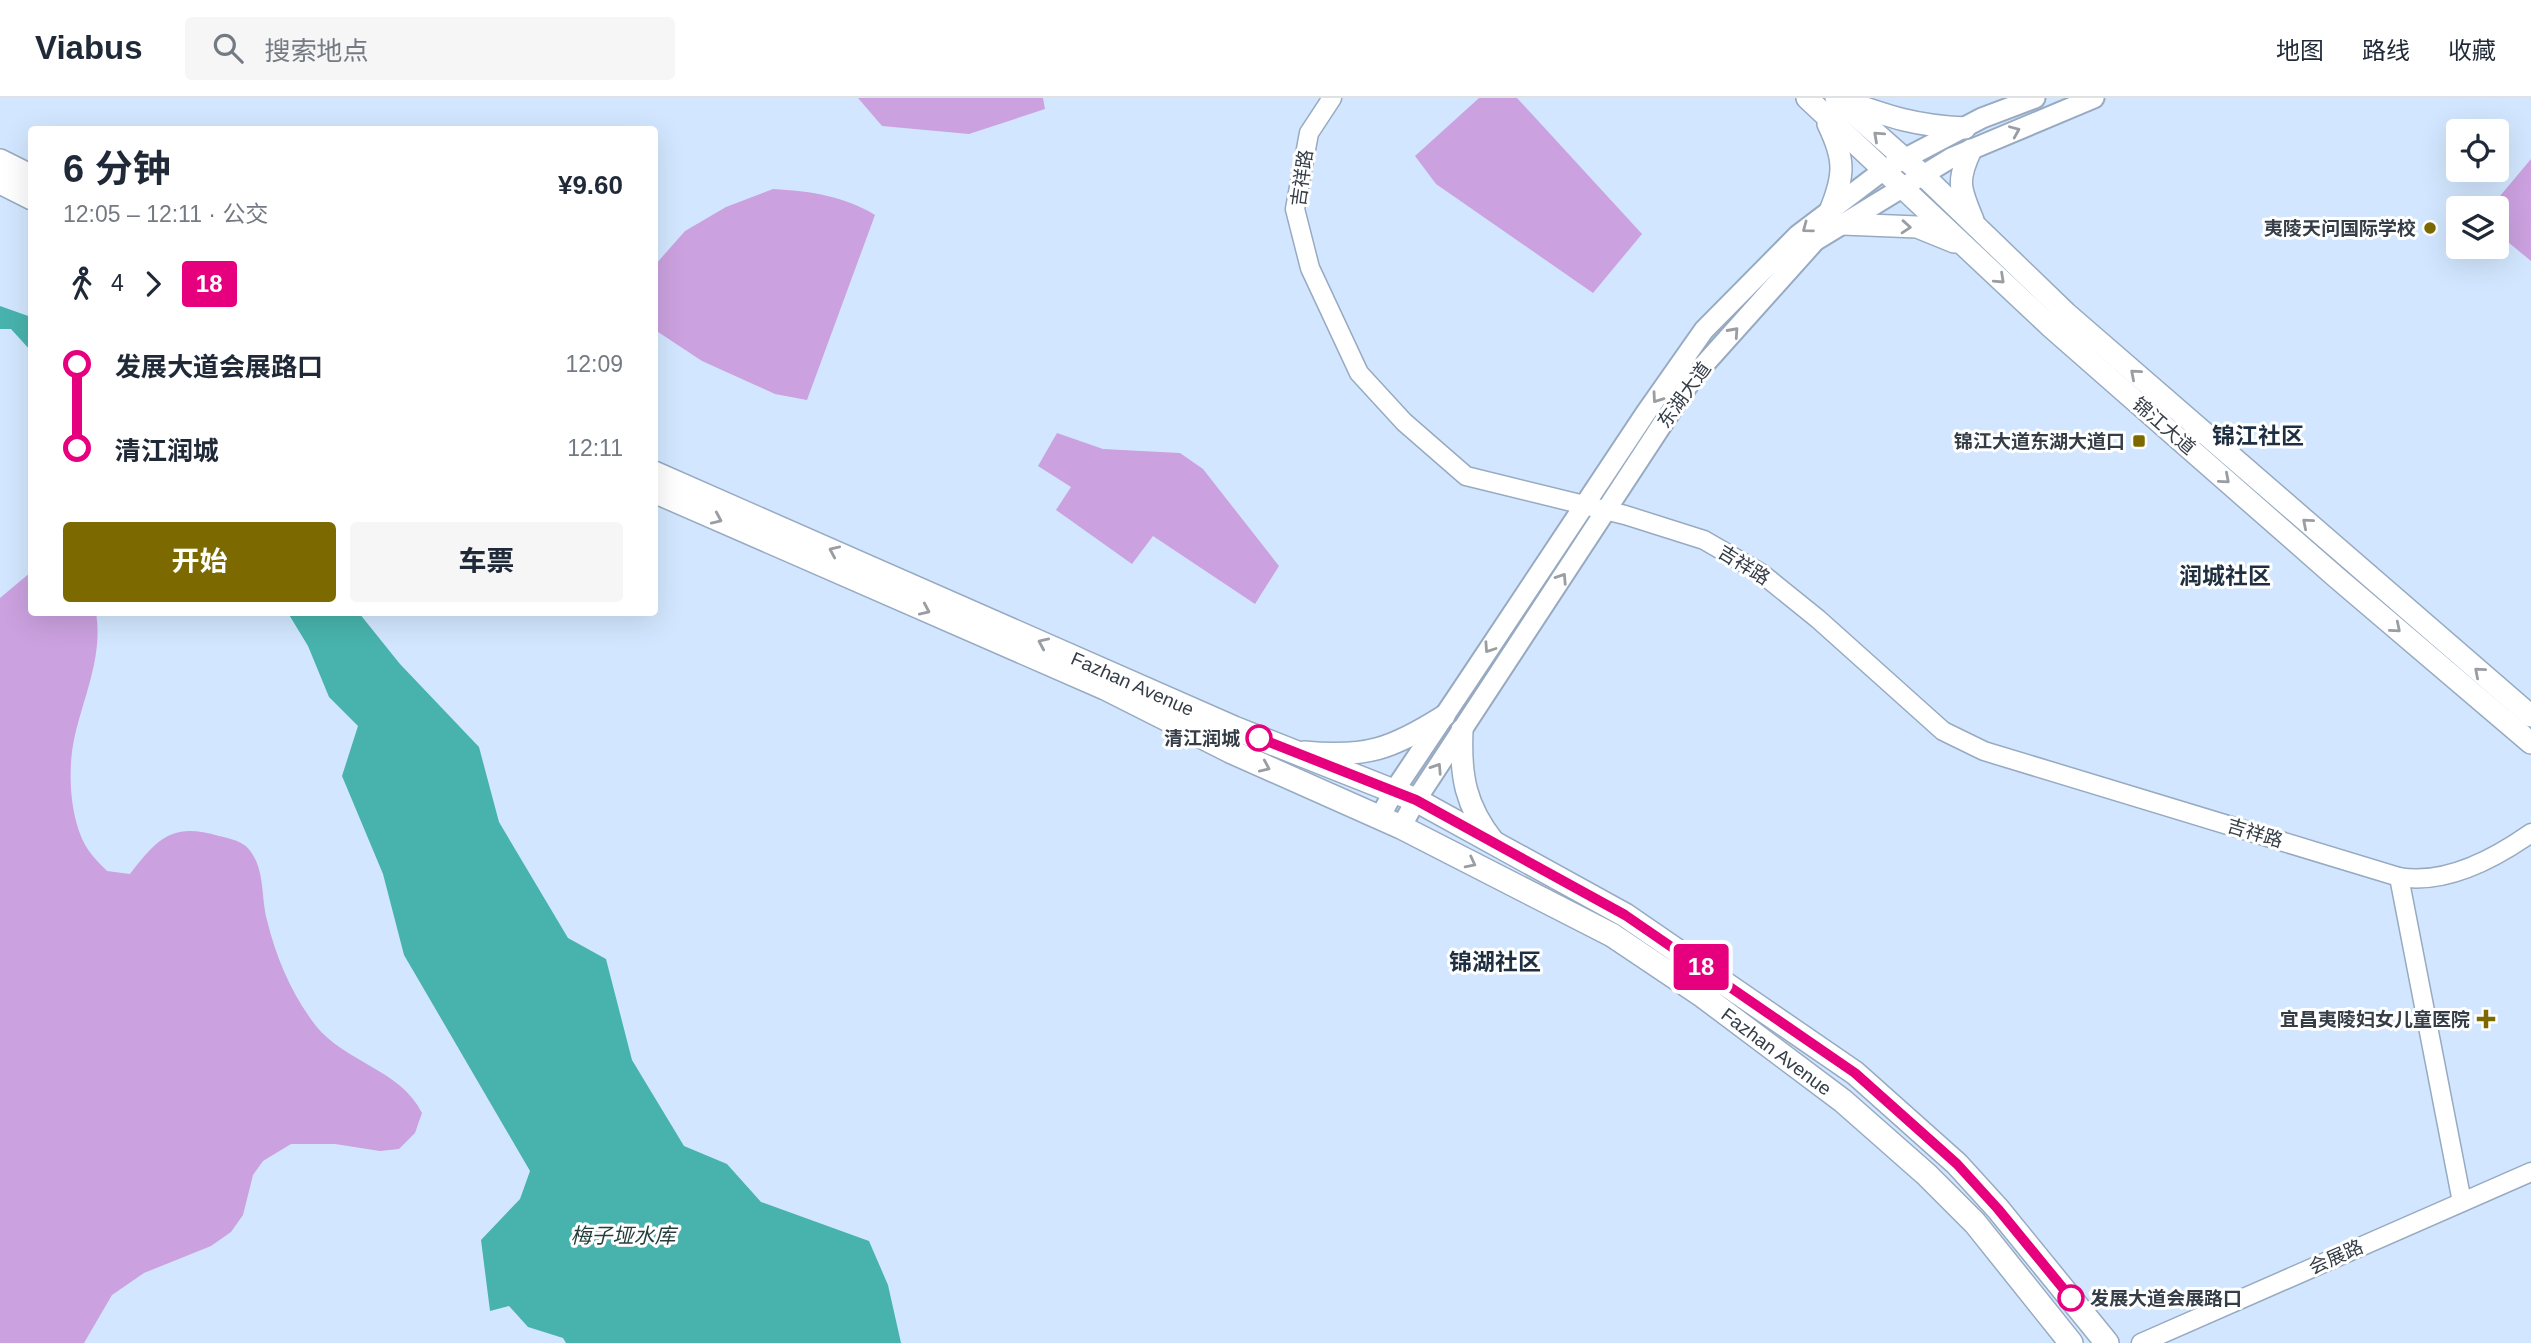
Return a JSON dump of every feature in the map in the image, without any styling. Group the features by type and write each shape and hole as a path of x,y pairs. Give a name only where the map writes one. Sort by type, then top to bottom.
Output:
{"highway":[{"path":"0,161 28,175"},
{"path":"0,183 28,196"},
{"name":"Fazhan Avenue","path":"658,475 1234,728 1416,800 1625,915 1855,1073 1957,1164 1998,1209 2107,1343"},
{"name":"Fazhan Avenue","path":"658,493 1105,688 1230,751 1401,827 1612,935 1703,996 1843,1101 1927,1175 1975,1223 2071,1343"}],"main road":[{"name":"东湖大道","path":"1401,827 1416,800 1694,376 1815,241 1895,164 1965,128 2035,98"},
{"name":"东湖大道","path":"1380,817 1394,791 1704,330 1798,235 1903,188 1951,158 2094,98"},
{"path":"1825,101 1906,122 1965,128"},
{"path":"1825,101 1840,147 1841,185 1837,218 1917,227 1965,247"},
{"name":"锦江大道","path":"1825,101 1895,164 1923,175 2076,321 2531,716"},
{"path":"0,149 28,174"},
{"path":"1971,150 1961,170 1962,194 1976,228"},
{"name":"锦江大道","path":"1895,164 1903,188 2051,327 2336,577 2531,743"},
{"path":"1291,750 1339,755 1377,751 1411,738 1444,716"},
{"path":"1462,730 1461,762 1464,785 1478,822 1494,842"}],"street":[{"name":"吉祥路","path":"1332,98 1309,133 1295,209 1310,268 1359,373 1404,422 1466,476 1606,511 1704,540 1761,573 1818,619 1943,731 1984,751 2415,880 2436,878 2478,862 2531,833"},
{"path":"2399,877 2462,1202"},
{"name":"会展路","path":"2141,1343 2531,1172"}],"shaded area":[{"path":"858,98 1043,98 1045,109 969,134 882,126"},
{"path":"1479,98 1517,98 1642,234 1593,293 1436,184 1415,156"},
{"path":"2531,159 2531,261 2509,243 2509,196 2500,196"},
{"path":"773,189 826,196 851,203 875,215 807,400 775,394 702,361 658,332 658,262 685,231 726,207"},
{"path":"1057,433 1103,449 1180,453 1203,469 1279,566 1255,604 1153,536 1132,564 1056,510 1071,487 1038,466"},
{"path":"28,575 28,616 96,616 95,659 72,748 71,763 77,825 82,839 95,859 107,871 130,874 158,842 178,832 203,832 233,839 245,845 259,868 265,912 280,962 307,1014 328,1038 342,1049 401,1086 413,1098 422,1113 415,1133 399,1149 380,1151 335,1144 291,1144 263,1161 253,1175 243,1215 231,1232 211,1246 144,1273 112,1295 84,1343 0,1343 0,598"}],"water":[{"path":"0,306 28,316 28,348 11,329 0,329"},
{"name":"梅子垭水库","path":"290,616 361,616 400,664 479,747 499,822 568,938 606,959 632,1060 684,1146 727,1164 761,1202 869,1241 888,1285 901,1343 566,1343 563,1338 528,1327 509,1306 490,1311 481,1240 520,1199 530,1171 404,955 383,874 342,776 358,726 329,697 308,646"}],"bus line":[{"name":"18","path":"1259,738 1416,800 1538,866 1625,915 1855,1073 1957,1164 2071,1298"}],"place":[{"name":"夷陵天问国际学校","path":"2430,228"},
{"name":"锦江大道东湖大道口","path":"2139,441"},
{"name":"清江润城","path":"1259,738"},
{"name":"宜昌夷陵妇女儿童医院","path":"2486,1019"},
{"name":"发展大道会展路口","path":"2071,1298"}],"district":[{"name":"锦江社区","path":"2258,436"},
{"name":"润城社区","path":"2225,576"},
{"name":"锦湖社区","path":"1495,962"}]}
